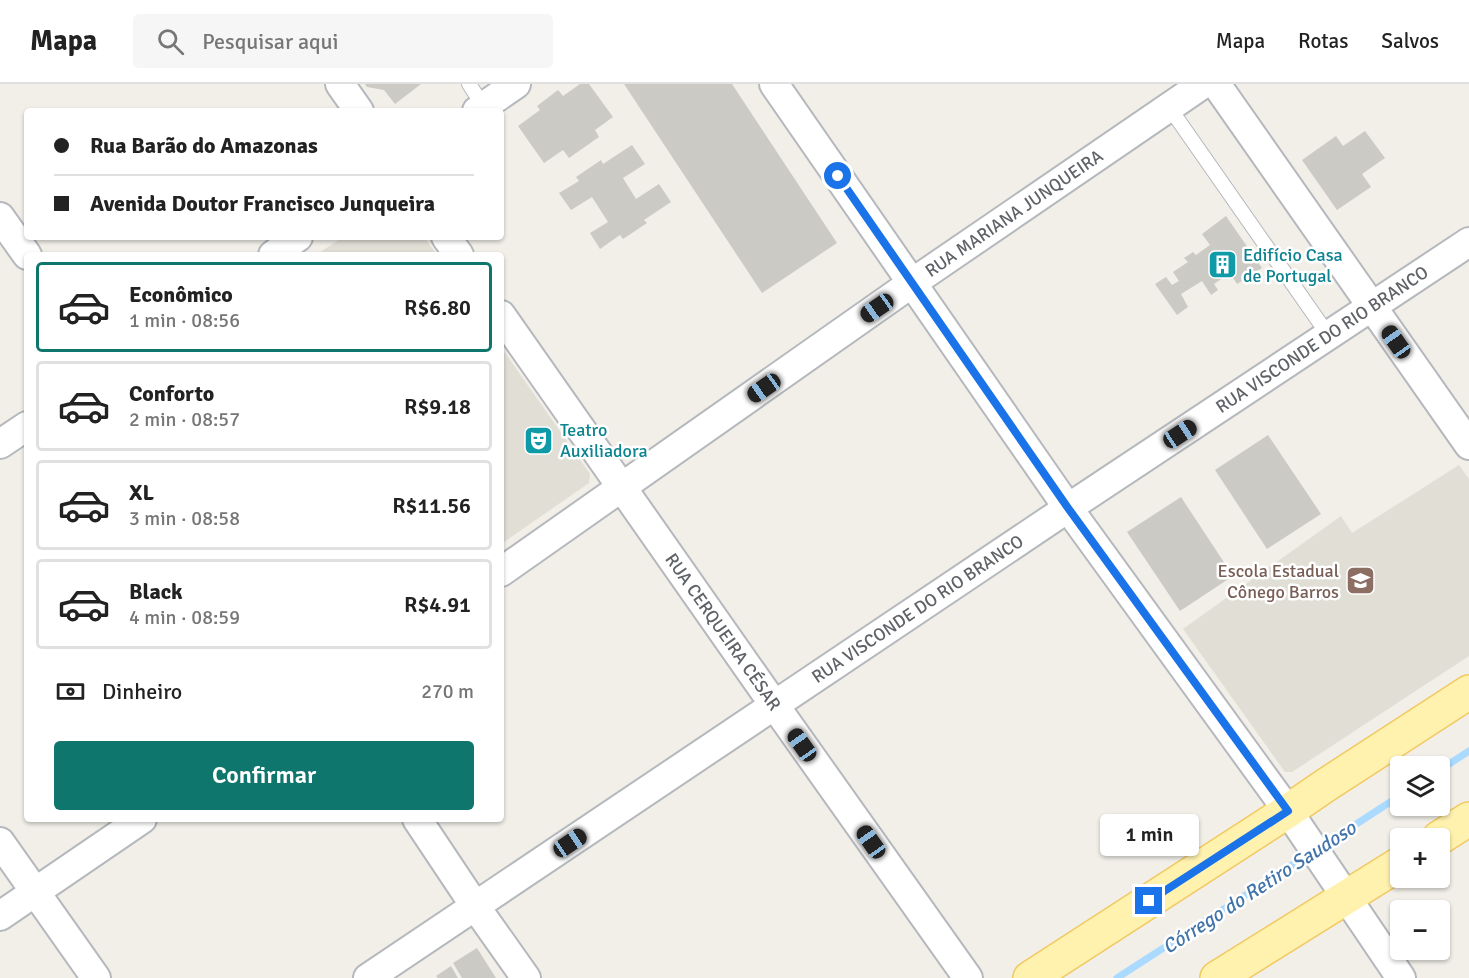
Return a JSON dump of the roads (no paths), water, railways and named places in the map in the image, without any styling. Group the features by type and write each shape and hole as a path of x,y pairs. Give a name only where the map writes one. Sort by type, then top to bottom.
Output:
{"main road":[{"path":"1030,978 1295,821 1326,785 1469,692"},
{"path":"1450,831 1469,819"},
{"path":"1217,978 1340,887 1390,867"}],"street":[{"path":"340,84 357,108"},
{"path":"476,101 516,84"},
{"path":"774,84 1068,508 1295,821 1401,978"},
{"name":"RUA MARIANA JUNQUEIRA","path":"504,570 912,283 1203,84"},
{"path":"1216,84 1469,445"},
{"path":"0,217 25,252"},
{"path":"277,252 294,240"},
{"name":"RUA VISCONDE DO RIO BRANCO","path":"368,978 1469,242"},
{"name":"RUA CERQUEIRA CÉSAR","path":"504,319 968,978"},
{"path":"0,444 24,428"},
{"path":"0,916 138,822"},
{"path":"419,822 526,978"},
{"path":"0,842 96,978"}],"lane":[{"path":"1169,107 1329,336"}],"waterway":[{"name":"Córrego do Retiro Saudoso","path":"1450,763 1469,751"},
{"name":"Córrego do Retiro Saudoso","path":"1321,847 1390,802"},
{"name":"Córrego do Retiro Saudoso","path":"1117,978 1309,854"}],"place":[{"name":"Edifício Casa de Portugal","path":"1222,265"},
{"name":"Teatro Auxiliadora","path":"539,440"},
{"name":"Escola Estadual Cônego Barros","path":"1360,581"}]}
